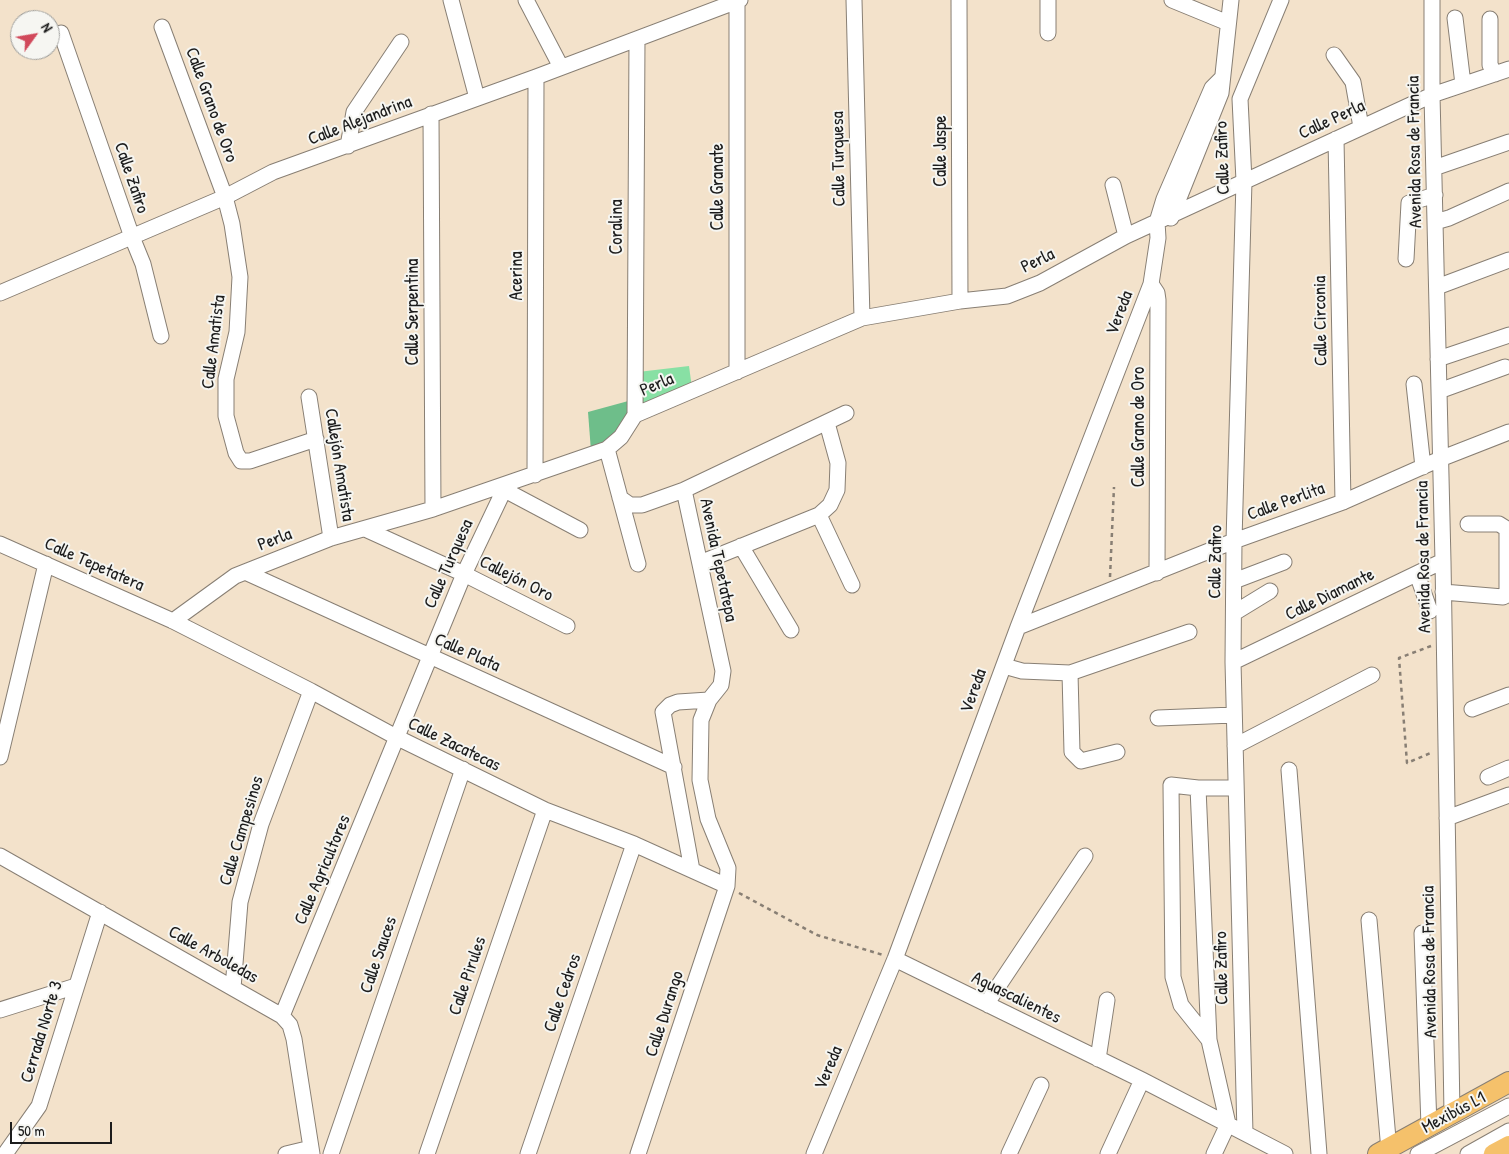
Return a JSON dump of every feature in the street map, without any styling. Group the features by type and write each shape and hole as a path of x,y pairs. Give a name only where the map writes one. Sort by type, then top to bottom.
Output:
{"main road":[{"path":"1384,1150 1509,1082"}],"street":[{"path":"451,0 477,98"},
{"path":"526,0 561,67"},
{"name":"Calle Turquesa","path":"854,0 862,318"},
{"name":"Calle Jaspe","path":"960,0 960,301"},
{"path":"1048,0 1048,34"},
{"path":"1172,0 1228,23"},
{"name":"Vereda","path":"1158,238 1174,214 1218,86 1231,0"},
{"name":"Calle Zafiro","path":"1245,1133 1233,662 1234,541 1244,182 1240,99 1281,0"},
{"name":"Avenida Rosa de Francia","path":"1432,0 1432,95 1444,592 1452,1114"},
{"name":"Calle Alejandrina","path":"0,294 225,197 273,172 536,77 738,1"},
{"name":"Calle Granate","path":"737,372 738,1"},
{"path":"1455,18 1463,84"},
{"path":"1490,19 1490,65 1502,71"},
{"name":"Calle Grano de Oro","path":"162,27 225,197"},
{"name":"Calle Zafiro","path":"61,32 143,264 160,336"},
{"name":"Coralina","path":"635,415 637,39"},
{"path":"348,146 354,112 401,42"},
{"path":"1334,55 1353,82 1361,127"},
{"name":"Calle Perla","path":"1174,214 1432,95 1502,71"},
{"name":"Acerina","path":"535,475 536,77"},
{"path":"1218,86 1240,99"},
{"name":"Vereda","path":"814,1154 895,959 1018,627 1151,284 1158,238 1156,222 1164,199 1218,86"},
{"name":"Calle Serpentina","path":"431,114 433,509"},
{"name":"Calle Circonia","path":"1336,139 1343,502"},
{"path":"1434,168 1509,142"},
{"path":"1113,185 1126,236"},
{"path":"1435,222 1449,218 1509,191"},
{"path":"1406,259 1409,203 1434,195"},
{"name":"Calle Amatista","path":"225,197 232,224 240,277 237,332 226,379 226,416 236,453 241,461 250,461 316,438"},
{"name":"Perla","path":"172,622 235,576 245,572 331,538 501,488 608,449 621,437 635,415 862,318 960,301 1007,296 1040,282 1126,236 1174,214"},
{"path":"1437,288 1509,260"},
{"name":"Calle Grano de Oro","path":"1151,284 1157,293 1158,300 1157,573"},
{"path":"1438,359 1509,335"},
{"path":"1439,391 1505,367"},
{"path":"1414,384 1423,467"},
{"name":"Callejón Amatista","path":"310,397 331,538"},
{"path":"684,490 846,414"},
{"path":"700,563 819,515 830,505 837,490 838,463 827,423"},
{"name":"Calle Perlita","path":"1018,627 1234,541 1343,502 1440,459 1509,432"},
{"path":"608,449 638,564"},
{"path":"501,488 580,530"},
{"name":"Calle Turquesa","path":"398,738 430,656 501,488"},
{"name":"Avenida Tepetatepa","path":"620,498 630,505 642,505 684,490 723,671 721,685 709,700 701,720 700,780 708,819 728,868 727,886"},
{"path":"819,515 852,585"},
{"path":"1444,592 1503,597 1507,595 1507,529 1499,524 1468,524"},
{"name":"Callejón Oro","path":"365,529 464,574 567,626"},
{"name":"Calle Tepetatera","path":"0,544 172,622"},
{"path":"741,546 791,630"},
{"name":"Calle Diamante","path":"1233,662 1443,561"},
{"path":"1234,581 1284,562"},
{"path":"0,757 46,564"},
{"name":"Calle Plata","path":"245,572 674,767"},
{"path":"1417,574 1430,611"},
{"path":"1234,613 1270,590"},
{"name":"Calle Zacatecas","path":"172,622 311,691 398,738 545,810 634,844 727,886"},
{"path":"1004,666 1022,671 1070,673 1189,632"},
{"path":"1070,673 1072,752 1081,761 1117,752"},
{"path":"1235,746 1372,675"},
{"name":"Calle Campesinos","path":"233,988 240,902 261,824 311,691"},
{"path":"1472,709 1509,695"},
{"path":"692,870 663,712 670,705 678,702 709,700"},
{"path":"1158,718 1234,715"},
{"name":"Calle Agricultores","path":"282,1016 398,738"},
{"path":"1488,777 1509,768"},
{"name":"Calle Sauces","path":"331,1154 463,769"},
{"path":"1288,770 1319,1154"},
{"path":"1208,1040 1182,1005 1173,977 1171,784 1198,788 1236,788"},
{"path":"1198,788 1208,1040 1228,1124 1214,1154"},
{"path":"1447,818 1509,795"},
{"name":"Calle Pirules","path":"427,1154 545,810"},
{"name":"Calle Cedros","path":"528,1154 634,844"},
{"name":"Calle Arboledas","path":"0,856 282,1016"},
{"path":"988,1005 991,997 1084,856"},
{"name":"Calle Durango","path":"638,1154 727,886"},
{"name":"Cerrada Norte 3","path":"5,1154 39,1106 100,912"},
{"path":"1369,920 1388,1139 1384,1150"},
{"path":"1422,933 1429,1126"},
{"name":"Aguascalientes","path":"895,959 1142,1080 1285,1154"},
{"path":"0,1010 76,986"},
{"path":"1098,1059 1108,1000"},
{"path":"282,1016 290,1025 294,1039 311,1151 286,1154"},
{"path":"1108,1154 1142,1080"},
{"path":"1009,1154 1041,1085"},
{"name":"Mexibús L1","path":"1418,1154 1509,1106"},
{"path":"1468,1154 1509,1132"}],"path":[{"path":"1112,590 1110,583 1114,486"},
{"path":"1444,642 1398,658 1406,763 1446,746"},
{"path":"727,886 818,935 895,959"}],"green space":[{"path":"689,366 692,388 637,412 638,372"},
{"path":"632,400 631,415 619,435 591,451 588,412"}]}
